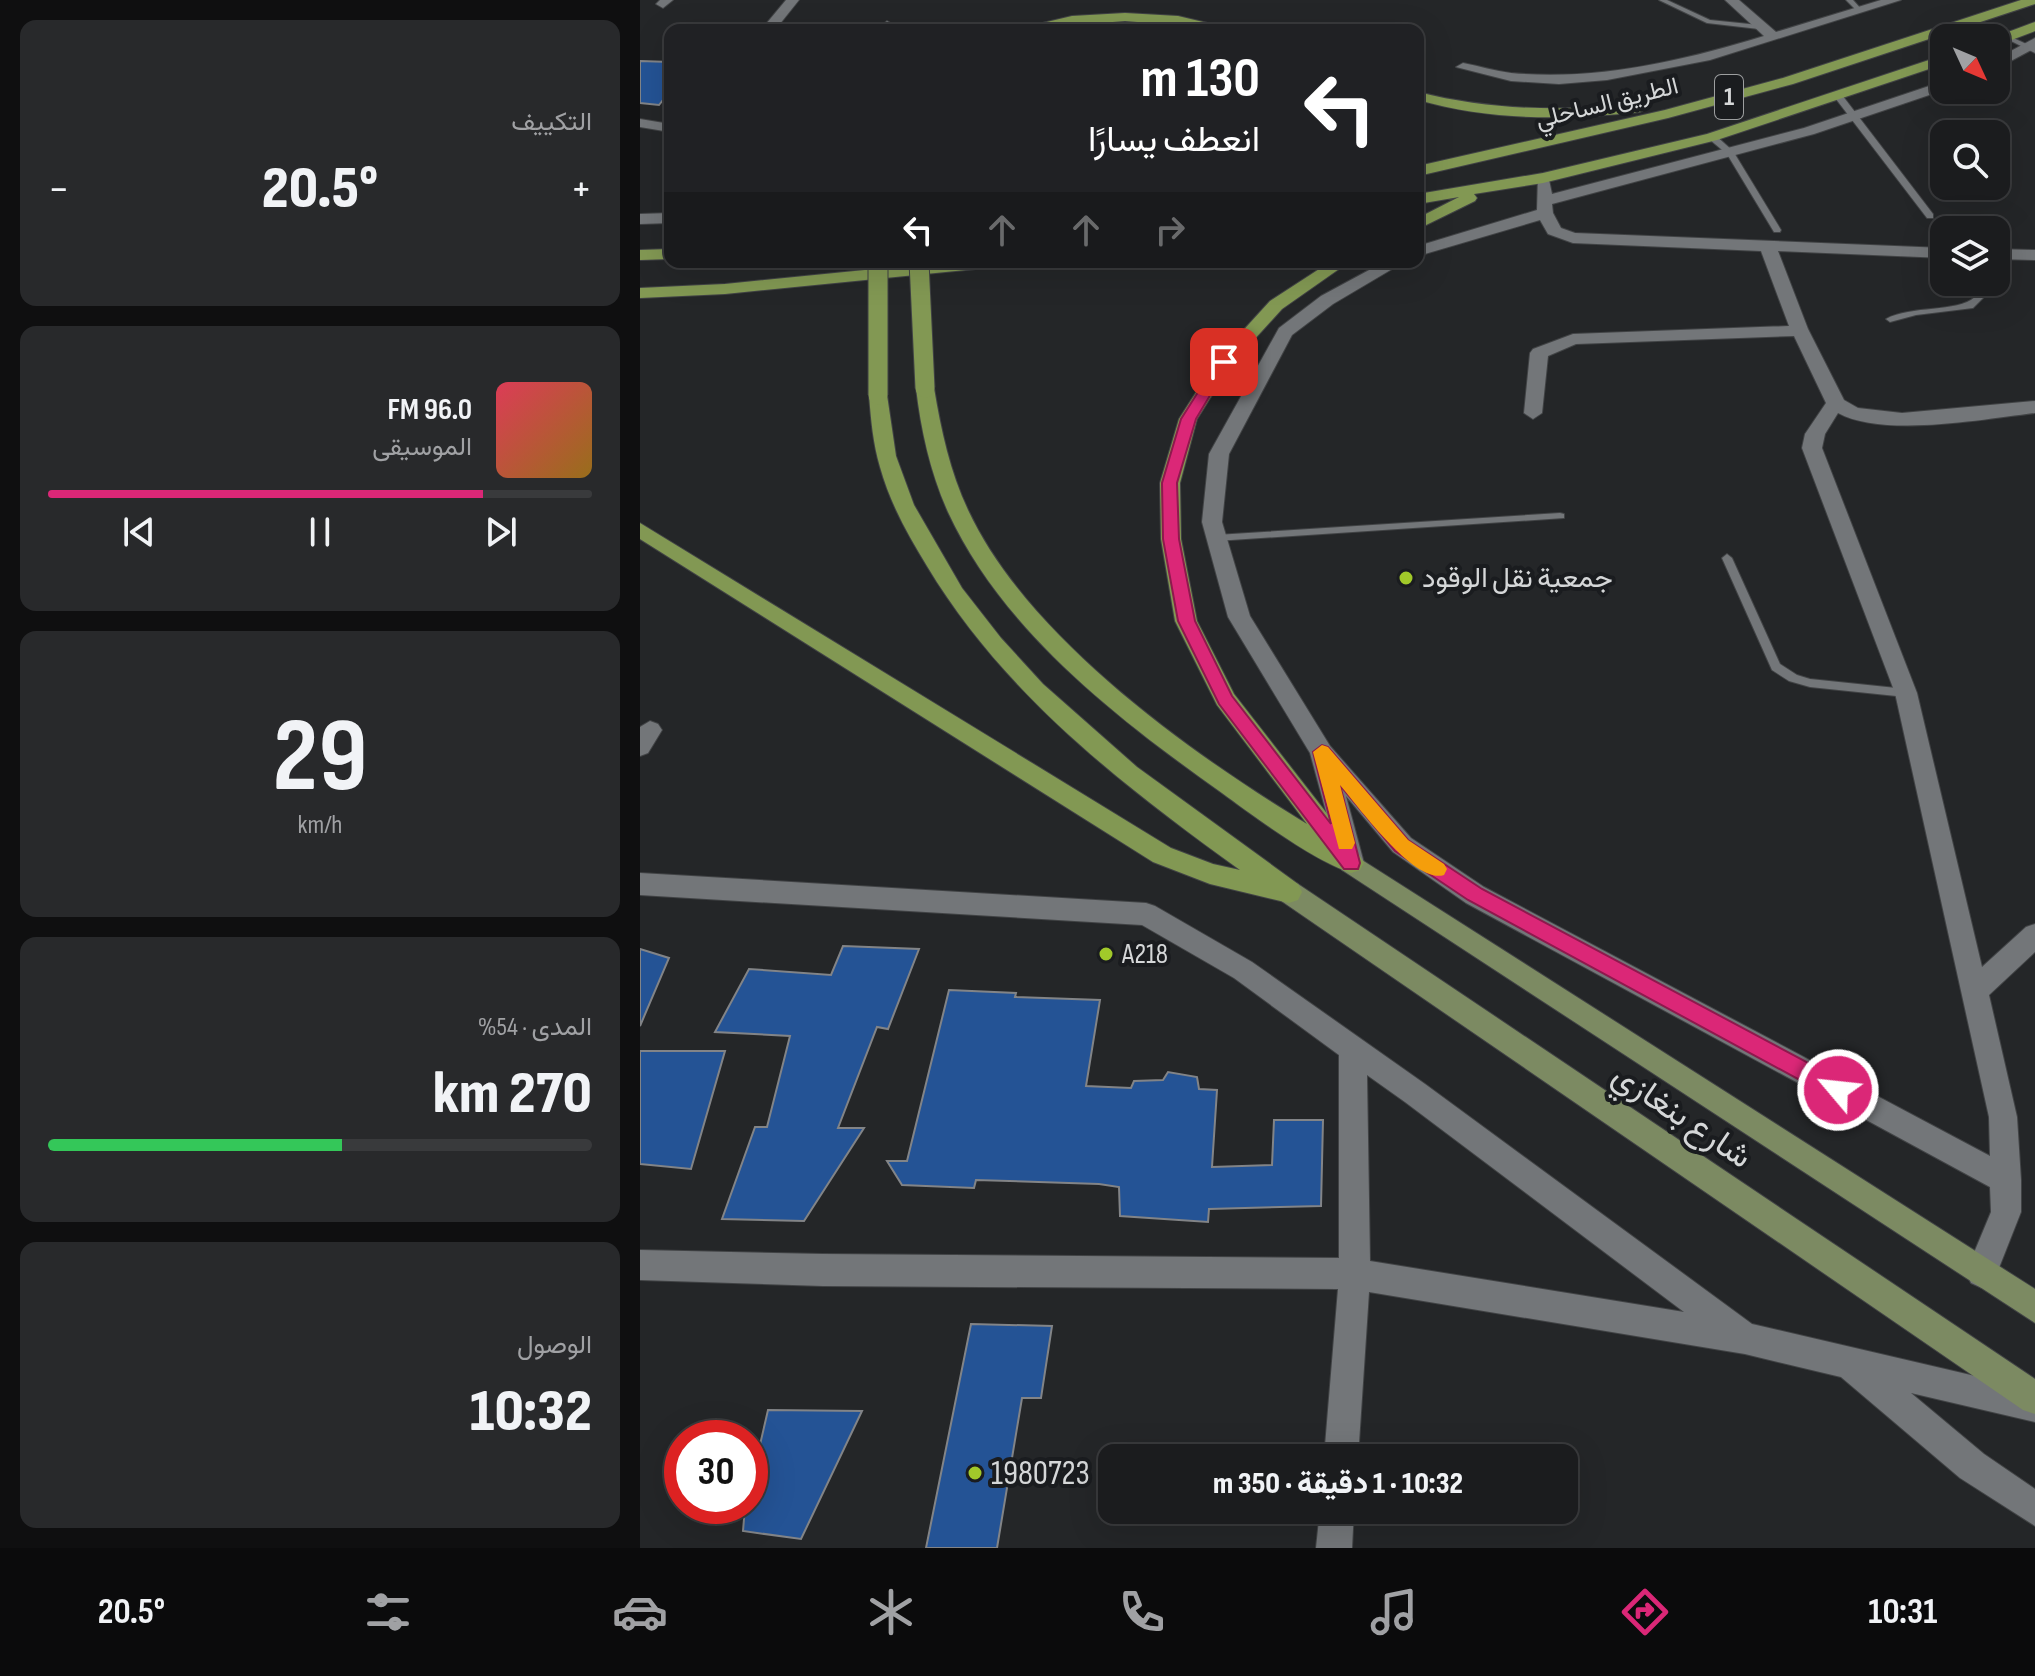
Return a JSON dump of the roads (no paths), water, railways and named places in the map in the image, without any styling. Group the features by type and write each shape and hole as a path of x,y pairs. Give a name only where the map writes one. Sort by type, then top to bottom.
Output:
{"highway":[{"name":"الطريق الساحلي","path":"1424,170 1668,114 1788,81 2034,0"},
{"path":"1051,24 1126,17 1195,24"},
{"path":"2010,36 2035,26"},
{"path":"1424,198 1543,178 1712,137 1930,64"},
{"path":"1424,97 1496,111 1577,115 1669,104 1788,81"},
{"path":"1424,221 1489,187"},
{"path":"640,255 664,254"},
{"path":"878,268 878,395 884,445 904,506 941,576 996,650 1064,721 1168,804 1289,892"},
{"path":"919,268 925,388 933,443 955,504 978,548 1016,598 1069,656 1155,731 1261,809 1351,863"},
{"path":"640,293 725,289 936,268"},
{"path":"1332,268 1276,305 1224,362 1188,419 1170,483 1171,539 1186,621 1225,699 1351,863"},
{"path":"640,530 1162,855 1210,874 1289,892"}],"main road":[{"name":"شارع بنغازي","path":"1351,863 2035,1307"},
{"name":"شارع بنغازي","path":"1289,892 2035,1398"}],"street":[{"path":"773,24 793,0"},
{"path":"1731,0 1772,36"},
{"path":"1463,67 1510,77 1583,78 1694,59 1772,36 1854,5 1895,0"},
{"path":"2010,58 2032,47"},
{"path":"1424,249 1544,207 1809,131 1930,90"},
{"path":"640,123 664,125"},
{"path":"1543,178 1544,207 1554,231 1573,238 1930,253"},
{"path":"640,219 664,218"},
{"path":"1768,247 1798,331 1835,403 1850,413 1879,419 1955,416 2035,407"},
{"path":"2010,254 2035,255"},
{"path":"1385,268 1327,300 1285,332 1219,454 1212,522 1239,617 1322,752 1402,845 1475,895 2006,1180"},
{"path":"1533,413 1539,353 1556,344 1573,339 1798,331"},
{"path":"1835,403 1815,434 1812,448 1906,693 2003,1117 2006,1212 1982,1272"},
{"path":"1322,752 1351,863"},
{"path":"640,884 1146,914 1243,970 1745,1338"},
{"path":"1975,991 2035,935"},
{"path":"1342,1444 1355,1274 1353,1050"},
{"path":"640,1265 823,1270 1355,1274 1745,1338 2035,1406"},
{"path":"1848,1362 1972,1466 2035,1509"},
{"path":"1334,1548 1336,1524"}],"lane":[{"path":"1662,0 1709,22 1759,27"},
{"path":"2010,41 2032,47"},
{"path":"1839,97 1930,216"},
{"path":"1712,137 1730,153 1777,230"},
{"path":"1890,319 1916,312 1970,306 1979,296"},
{"path":"1216,538 1560,516"},
{"path":"1727,558 1776,667 1793,678 1810,683 1906,693"}],"place":[{"name":"جمعية نقل الوقود","path":"1406,578"},
{"name":"A218","path":"1106,954"},
{"name":"1980723","path":"975,1473"}]}
